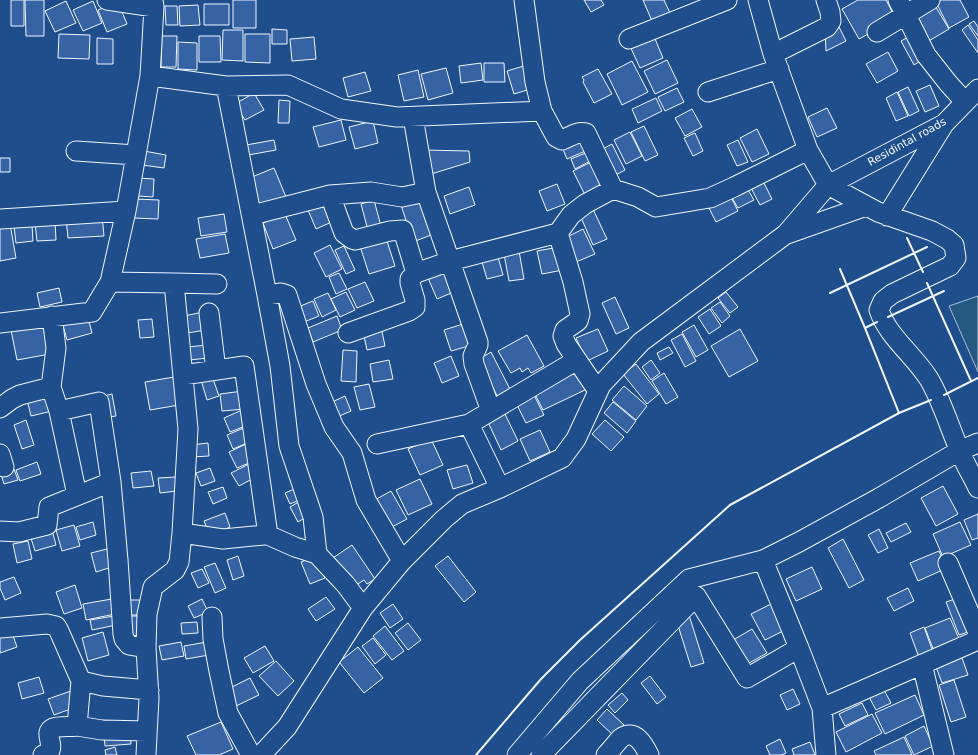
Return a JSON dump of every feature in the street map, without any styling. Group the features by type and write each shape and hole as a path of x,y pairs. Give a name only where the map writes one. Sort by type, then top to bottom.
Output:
{"street":[{"path":"0,324 52,316 92,312 110,282 126,210 150,76 154,3 107,0"},
{"path":"524,0 535,82 542,111 556,137 560,140 578,132 586,133 613,189"},
{"path":"629,39 727,0"},
{"path":"758,0 776,61 808,150 828,185 878,212 947,239 954,246 956,258 950,266 892,294 883,301 879,310 882,320 916,360 929,379 938,397 959,451 978,488"},
{"path":"708,92 776,61 827,27 831,21 826,0"},
{"path":"877,32 902,7 930,0"},
{"path":"902,7 926,55 948,83 971,95"},
{"path":"150,76 226,86 288,85 341,109 397,117 542,111"},
{"path":"226,86 280,366 289,446 313,517 317,554"},
{"name":"Residintal roads","path":"828,185 944,124 971,95"},
{"path":"413,117 426,192 478,342 473,356 474,364 491,411"},
{"path":"888,216 944,124"},
{"path":"348,333 410,311 415,307 415,300 410,279 416,272 450,261 558,233 571,215 585,204 613,189 638,197 656,207 710,198 808,150"},
{"path":"76,151 136,155"},
{"path":"261,755 287,727 363,608 402,561 444,519 462,504 500,488 562,458 576,439 601,386 641,342 786,234 828,185"},
{"path":"252,215 330,195 370,192 402,196 426,192"},
{"path":"330,195 344,233 352,240 390,230 403,230 416,272"},
{"path":"786,234 866,206"},
{"path":"0,219 126,210"},
{"path":"558,233 573,282 580,314 578,320 565,330 563,336 566,344 598,392"},
{"path":"110,282 217,284"},
{"path":"146,755 149,690 146,648 148,614 153,587 175,570 179,562 182,533 188,429 174,282"},
{"path":"267,295 281,293 288,295 316,384 334,428 352,454 366,500 402,561"},
{"path":"209,313 216,370"},
{"path":"52,316 56,348 51,387 59,411 77,495"},
{"path":"377,444 469,424 577,360"},
{"path":"183,375 244,366 268,535"},
{"path":"0,408 20,395 51,387"},
{"path":"59,411 99,402 111,482 123,634 124,639 129,645 146,648"},
{"path":"469,424 500,488"},
{"path":"517,755 580,681 689,579 764,560 879,498 959,451 978,442"},
{"path":"0,531 19,532 47,525 49,507 111,482"},
{"path":"182,533 223,539 268,535 295,547 317,554 346,585 363,608"},
{"path":"764,560 822,708 826,755"},
{"path":"948,563 978,633"},
{"path":"541,755 696,596 747,678 799,648"},
{"path":"212,617 213,639 228,713 251,755"},
{"path":"0,628 47,624 56,626 81,681 77,726"},
{"path":"822,708 978,640"},
{"path":"922,664 944,755"},
{"path":"81,681 103,686 149,690"},
{"path":"43,755 49,751 51,747 49,733 50,730 54,728 77,726 102,730 147,732"},
{"path":"606,755 622,738 630,735 637,737 643,743 649,755"}],"shaded area":[{"path":"978,296 978,372 949,306"}],"building":[{"path":"11,0 24,0 24,26 11,26"},
{"path":"25,0 44,0 44,36 26,36"},
{"path":"233,0 256,0 256,28 233,28"},
{"path":"584,0 601,0 604,5 591,12"},
{"path":"643,0 664,0 670,13 652,21"},
{"path":"858,0 886,0 896,19 859,39 842,9"},
{"path":"940,0 960,0 969,17 949,28 936,2"},
{"path":"66,1 76,23 55,32 45,11"},
{"path":"93,1 102,23 83,31 73,10"},
{"path":"118,2 127,24 107,32 98,10"},
{"path":"204,4 229,4 229,25 204,25"},
{"path":"934,4 949,29 927,42 912,17"},
{"path":"198,5 200,25 180,26 179,6"},
{"path":"165,6 177,6 178,25 166,25"},
{"path":"836,21 846,41 826,51 825,29"},
{"path":"974,21 978,27 978,36 969,24"},
{"path":"968,25 978,40 978,53 962,30"},
{"path":"272,29 287,30 287,44 272,44"},
{"path":"223,30 243,30 243,61 222,60"},
{"path":"59,34 90,35 89,59 58,58"},
{"path":"245,34 270,34 270,63 245,62"},
{"path":"653,34 663,58 640,68 629,44"},
{"path":"912,35 925,58 914,65 901,41"},
{"path":"162,36 177,36 176,67 161,67"},
{"path":"199,36 220,36 221,62 199,62"},
{"path":"314,37 316,59 292,61 290,39"},
{"path":"97,38 113,39 113,64 97,64"},
{"path":"178,42 197,43 197,70 178,69"},
{"path":"888,52 898,71 877,83 866,64"},
{"path":"667,60 678,83 655,94 644,71"},
{"path":"632,61 648,92 622,105 607,74"},
{"path":"481,63 483,80 461,83 459,66"},
{"path":"484,63 504,63 505,82 484,82"},
{"path":"527,65 534,88 514,94 507,71"},
{"path":"446,68 453,93 428,100 421,74"},
{"path":"598,69 612,94 594,103 582,77"},
{"path":"418,70 424,97 404,101 398,75"},
{"path":"365,72 371,91 348,97 343,78"},
{"path":"930,85 939,106 925,112 916,91"},
{"path":"908,87 919,111 909,116 898,92"},
{"path":"677,88 684,102 665,111 658,97"},
{"path":"897,92 908,116 896,121 886,98"},
{"path":"254,93 264,110 245,120 235,104"},
{"path":"656,98 662,111 638,123 632,109"},
{"path":"279,100 290,101 289,123 278,123"},
{"path":"827,108 837,128 817,137 808,117"},
{"path":"692,109 702,127 685,136 675,118"},
{"path":"341,120 346,140 319,147 313,127"},
{"path":"373,121 378,143 355,149 349,127"},
{"path":"644,126 658,155 645,161 631,132"},
{"path":"757,129 769,154 752,162 740,138"},
{"path":"630,132 642,156 626,164 614,140"},
{"path":"695,133 703,151 693,156 684,138"},
{"path":"583,135 590,149 567,159 561,144"},
{"path":"274,140 276,150 248,155 246,145"},
{"path":"738,140 748,162 737,166 727,145"},
{"path":"612,144 625,170 612,177 599,151"},
{"path":"424,150 469,151 470,162 428,175"},
{"path":"144,151 166,155 164,168 142,165"},
{"path":"588,152 592,160 575,169 571,159"},
{"path":"0,158 10,158 10,172 0,172"},
{"path":"593,161 605,185 585,195 573,171"},
{"path":"274,168 286,197 258,207 247,179"},
{"path":"139,178 154,179 153,197 138,196"},
{"path":"762,179 772,199 760,205 750,186"},
{"path":"557,184 565,204 547,211 539,191"},
{"path":"469,187 475,205 450,214 444,196"},
{"path":"747,188 754,200 738,208 731,196"},
{"path":"731,197 738,211 716,222 709,208"},
{"path":"135,199 159,200 158,219 134,218"},
{"path":"418,199 431,235 413,242 401,205"},
{"path":"374,200 382,230 369,234 361,204"},
{"path":"326,202 334,221 316,229 308,210"},
{"path":"592,207 607,239 593,245 579,213"},
{"path":"224,214 227,232 201,236 198,218"},
{"path":"285,214 296,240 273,249 263,223"},
{"path":"102,215 104,236 68,238 66,218"},
{"path":"55,221 56,240 37,241 35,223"},
{"path":"10,224 16,258 0,261 0,226"},
{"path":"32,225 33,241 16,243 14,226"},
{"path":"583,229 595,254 576,262 565,238"},
{"path":"225,234 229,253 200,258 196,239"},
{"path":"386,238 395,266 369,274 360,246"},
{"path":"330,245 342,269 326,277 314,253"},
{"path":"344,246 355,270 346,274 335,250"},
{"path":"559,247 563,270 542,274 537,251"},
{"path":"519,251 524,279 509,281 504,254"},
{"path":"498,257 503,275 487,279 482,262"},
{"path":"446,270 456,291 437,299 428,278"},
{"path":"339,273 347,289 336,294 329,277"},
{"path":"365,282 374,301 357,308 348,289"},
{"path":"59,288 62,302 40,307 37,293"},
{"path":"346,292 355,310 340,317 331,299"},
{"path":"726,292 738,307 730,313 718,298"},
{"path":"328,293 336,310 322,317 314,299"},
{"path":"615,297 629,328 616,334 602,303"},
{"path":"313,301 319,316 304,322 298,307"},
{"path":"720,302 730,316 722,323 711,308"},
{"path":"710,309 721,326 709,334 698,317"},
{"path":"203,312 206,330 187,333 184,316"},
{"path":"337,316 342,330 313,342 308,328"},
{"path":"88,318 92,333 67,340 63,325"},
{"path":"152,319 154,337 140,338 138,320"},
{"path":"466,323 472,345 451,351 444,330"},
{"path":"45,325 50,354 17,360 11,330"},
{"path":"694,325 708,350 696,357 682,332"},
{"path":"381,327 385,346 367,350 363,331"},
{"path":"598,329 608,351 587,361 576,338"},
{"path":"740,329 758,361 729,377 711,346"},
{"path":"682,334 696,361 685,367 671,340"},
{"path":"527,335 544,366 531,373 528,368 522,372 520,368 511,373 498,351"},
{"path":"207,345 208,358 189,360 188,347"},
{"path":"669,347 673,353 660,360 657,353"},
{"path":"343,350 357,351 356,382 341,381"},
{"path":"491,352 512,393 499,400 479,359"},
{"path":"451,356 459,376 442,383 434,363"},
{"path":"389,360 393,379 373,382 370,364"},
{"path":"651,360 660,373 651,380 642,367"},
{"path":"636,364 659,394 647,404 623,374"},
{"path":"576,367 587,389 543,410 532,388"},
{"path":"664,373 678,397 666,404 652,381"},
{"path":"212,376 219,396 207,400 201,380"},
{"path":"174,377 179,405 150,410 145,382"},
{"path":"369,384 375,407 360,410 354,387"},
{"path":"624,386 647,406 636,420 612,400"},
{"path":"47,391 52,411 31,416 26,396"},
{"path":"243,391 245,409 222,411 220,394"},
{"path":"112,394 116,416 108,417 104,396"},
{"path":"534,395 544,415 526,423 516,403"},
{"path":"345,396 351,411 337,417 330,403"},
{"path":"613,402 636,421 627,433 604,413"},
{"path":"242,410 248,425 230,432 224,418"},
{"path":"504,412 518,441 501,450 487,420"},
{"path":"26,420 34,445 22,449 14,425"},
{"path":"605,420 624,437 611,451 592,434"},
{"path":"246,427 252,441 233,449 227,435"},
{"path":"540,430 550,452 530,461 520,439"},
{"path":"431,439 443,465 420,475 408,449"},
{"path":"208,443 209,456 192,457 191,445"},
{"path":"246,444 254,461 237,468 229,452"},
{"path":"37,462 41,474 20,481 16,470"},
{"path":"249,464 256,477 239,486 231,473"},
{"path":"467,465 473,483 453,489 447,470"},
{"path":"210,468 215,481 201,486 196,473"},
{"path":"14,469 18,480 4,484 1,474"},
{"path":"151,471 154,486 133,488 131,473"},
{"path":"176,477 177,491 160,493 158,478"},
{"path":"420,479 432,504 408,515 396,490"},
{"path":"943,486 958,514 936,526 921,498"},
{"path":"223,487 227,498 213,504 208,492"},
{"path":"299,487 304,498 290,504 285,493"},
{"path":"391,491 407,519 388,529 373,501"},
{"path":"302,500 310,515 298,522 290,507"},
{"path":"225,513 230,527 210,536 204,521"},
{"path":"978,514 978,538 972,540 964,520"},
{"path":"93,522 96,535 80,540 76,527"},
{"path":"960,522 971,545 943,557 933,534"},
{"path":"906,523 911,532 891,542 886,533"},
{"path":"74,525 80,546 62,551 56,530"},
{"path":"879,529 888,548 878,553 868,535"},
{"path":"52,530 56,545 35,551 30,535"},
{"path":"843,539 864,580 849,588 828,548"},
{"path":"28,541 32,559 17,563 13,544"},
{"path":"352,545 375,579 367,584 364,580 353,587 333,558"},
{"path":"107,549 112,567 96,572 91,553"},
{"path":"939,551 947,568 918,581 910,563"},
{"path":"238,556 244,576 233,580 227,560"},
{"path":"316,556 325,578 310,584 301,562"},
{"path":"448,556 476,592 464,602 435,566"},
{"path":"215,563 226,588 215,593 204,567"},
{"path":"812,567 822,589 796,601 786,579"},
{"path":"202,569 209,583 198,588 191,573"},
{"path":"14,577 21,593 5,600 0,588 0,582"},
{"path":"75,585 82,608 64,614 56,592"},
{"path":"908,588 914,601 894,611 887,598"},
{"path":"326,597 335,609 316,621 308,609"},
{"path":"958,598 971,631 959,635 946,602"},
{"path":"112,599 115,614 86,620 83,604"},
{"path":"202,599 208,612 194,618 188,606"},
{"path":"129,600 142,600 142,615 129,615"},
{"path":"775,602 789,628 765,640 751,614"},
{"path":"393,604 403,619 390,628 380,613"},
{"path":"689,615 704,663 691,667 676,619"},
{"path":"114,616 116,625 92,630 90,620"},
{"path":"130,616 144,616 145,636 131,636"},
{"path":"950,618 960,641 934,651 925,628"},
{"path":"197,622 198,633 182,634 181,623"},
{"path":"408,623 421,640 408,650 395,633"},
{"path":"385,626 404,651 392,660 373,636"},
{"path":"10,627 17,647 0,653 0,630"},
{"path":"924,627 934,655 920,660 910,633"},
{"path":"752,629 767,653 742,667 728,643"},
{"path":"103,632 109,655 88,661 82,638"},
{"path":"373,638 386,655 375,664 362,646"},
{"path":"181,642 184,656 162,660 159,646"},
{"path":"207,642 209,655 186,659 184,646"},
{"path":"265,646 274,661 253,673 244,658"},
{"path":"358,647 383,678 364,693 339,662"},
{"path":"961,655 968,675 942,683 935,664"},
{"path":"276,661 294,681 278,696 259,676"},
{"path":"650,676 666,697 657,704 641,683"},
{"path":"39,677 44,693 22,699 18,683"},
{"path":"250,678 259,695 236,706 228,689"},
{"path":"954,680 966,717 951,722 939,685"},
{"path":"883,688 891,703 876,710 868,695"},
{"path":"793,689 800,704 787,710 780,695"},
{"path":"71,691 76,707 54,715 48,699"},
{"path":"622,693 628,700 615,713 608,705"},
{"path":"915,695 924,715 885,734 875,713"},
{"path":"862,703 868,715 845,726 839,714"},
{"path":"607,709 624,725 614,736 597,720"},
{"path":"872,714 882,733 846,752 836,732"},
{"path":"221,722 233,749 219,755 196,755 187,736"},
{"path":"924,726 933,746 914,755 905,736"},
{"path":"130,732 131,744 105,746 104,735"},
{"path":"904,737 912,755 876,755 874,751"},
{"path":"780,739 786,753 781,755 770,755 766,746"},
{"path":"810,742 815,755 794,755 792,749"},
{"path":"115,747 117,755 106,755 105,750"}],"wall":[{"path":"907,238 923,272"},
{"path":"830,293 927,247"},
{"path":"840,269 899,413"},
{"path":"927,283 971,381"},
{"path":"888,317 944,291"},
{"path":"865,328 877,322"},
{"path":"944,395 978,378"},
{"path":"476,755 541,679 580,640 730,505 899,413 931,400"}]}
